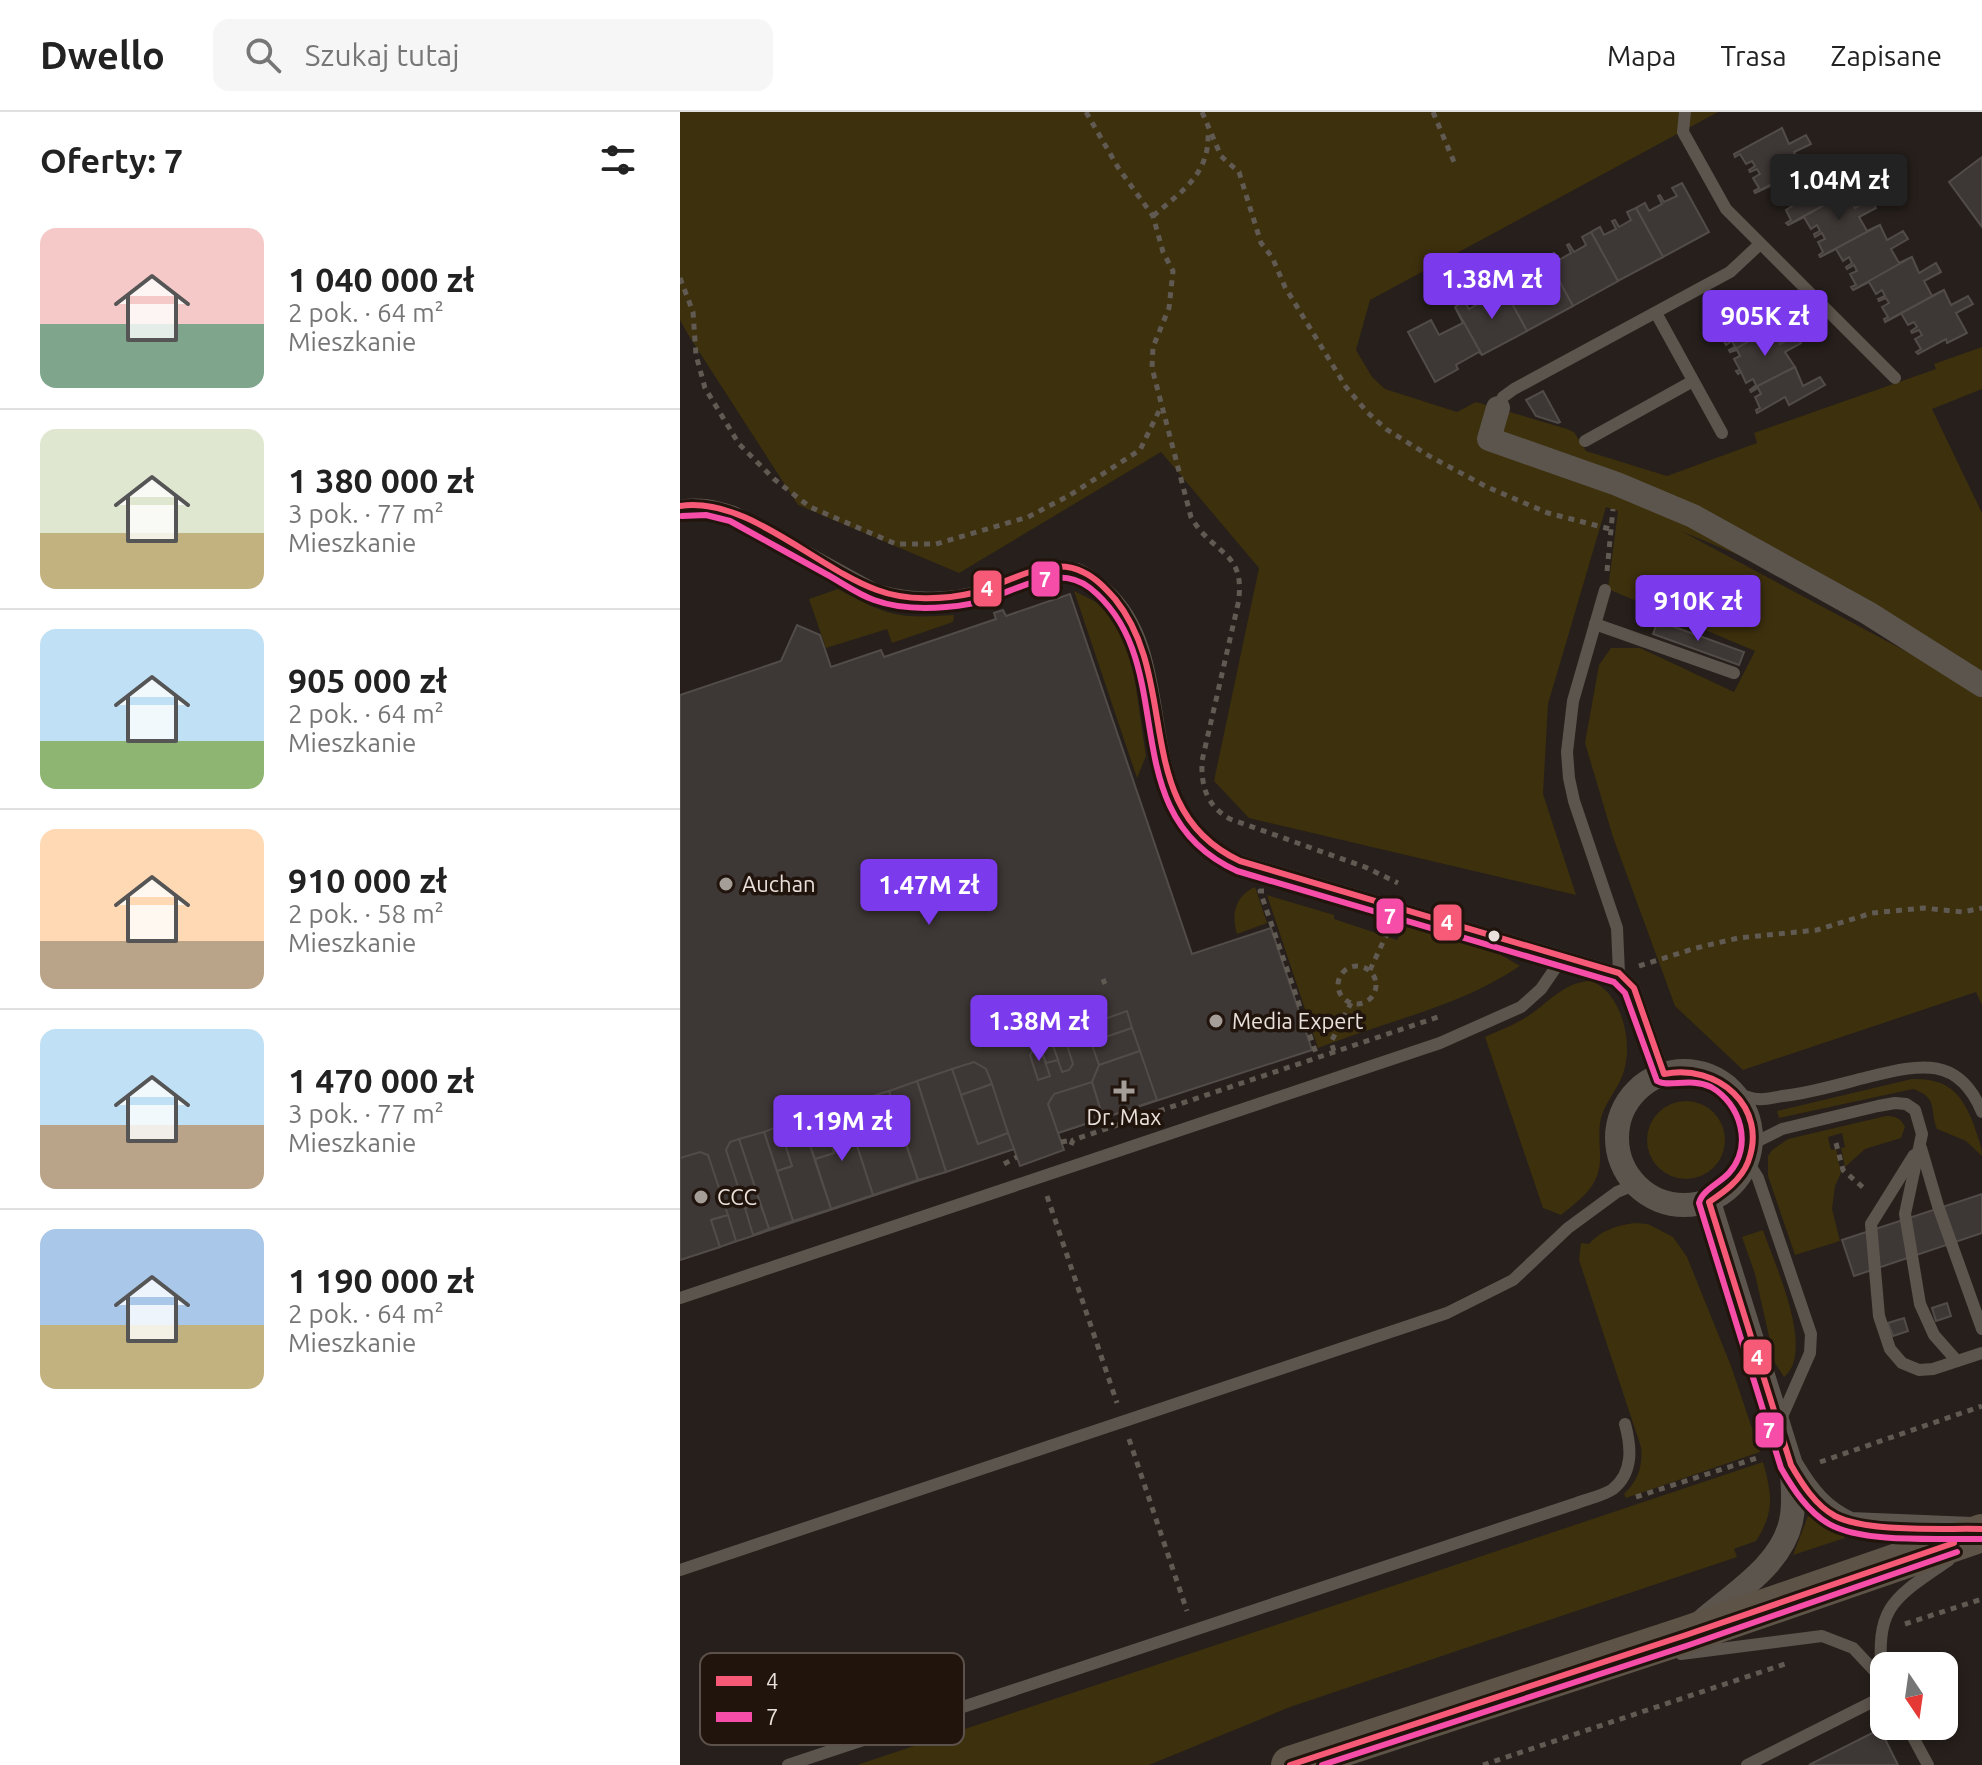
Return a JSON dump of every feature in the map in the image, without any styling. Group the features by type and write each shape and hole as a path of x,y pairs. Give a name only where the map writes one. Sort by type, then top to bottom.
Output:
{"main road":[{"path":"1290,1765 1686,1635 1982,1533"}],"street":[{"path":"1498,408 1489,439 1617,484 1693,516 1868,613 1982,685"},
{"path":"1683,1070 1720,1080 1734,1092 1745,1108 1751,1125 1750,1153 1733,1186 1709,1202 1683,1206 1656,1201 1634,1185 1622,1166 1616,1144 1618,1121 1627,1101 1643,1084 1664,1074 1683,1070"},
{"path":"1686,1635 1771,1561 1791,1522 1791,1465 1709,1202"},
{"path":"1791,1465 1813,1498 1837,1518 1850,1524 1982,1533"}],"lane":[{"path":"1685,112 1683,132 1726,209 1895,378"},
{"path":"1498,408 1503,397 1514,389 1730,272 1760,244"},
{"path":"1656,313 1722,433"},
{"path":"1585,441 1693,381"},
{"path":"680,506 711,504 734,512 876,590 902,597 928,599 957,596 1054,567 1078,570 1093,578 1119,602 1141,640 1172,782 1189,819 1214,848 1240,861 1619,973 1634,988 1664,1074"},
{"path":"1605,590 1568,727 1569,778 1617,928 1619,973"},
{"path":"1595,624 1734,673"},
{"path":"680,1298 1440,1043 1521,1007 1541,989 1563,957"},
{"path":"1734,1092 1758,1099 1782,1097 1906,1068 1928,1066 1955,1075 1966,1083 1975,1094 1982,1112"},
{"path":"1779,1424 1810,1353 1811,1334 1750,1153 1782,1129 1895,1103 1906,1104 1915,1110 1921,1125 1920,1145 1905,1214 1917,1289 1934,1335 1957,1361"},
{"path":"1920,1145 1871,1224 1879,1316 1890,1349 1902,1363 1919,1370 1933,1369 1982,1353"},
{"path":"1920,1145 1938,1206 1982,1329"},
{"path":"680,1570 1447,1313 1513,1280 1568,1228 1617,1192 1634,1185"},
{"path":"964,1707 1613,1489 1628,1467 1632,1447 1625,1424"},
{"path":"1881,1652 1880,1632 1886,1614 1904,1592 1982,1533"},
{"path":"1590,1665 1822,1636 1844,1644 1870,1665"},
{"path":"1747,1765 1870,1703"},
{"path":"1915,1740 1928,1765"},
{"path":"788,1765 848,1745"}],"path":[{"path":"1086,112 1119,169 1153,216 1163,252 1173,271 1169,308 1153,347 1152,368 1191,517 1198,529 1237,566 1241,579 1202,761 1208,801 1230,819 1365,867 1408,888"},
{"path":"1202,112 1221,156 1239,172 1261,243 1272,257 1285,287 1346,387 1367,412 1386,429 1487,487 1548,513 1610,529"},
{"path":"1433,112 1454,162"},
{"path":"1153,216 1185,188 1204,166 1209,149 1208,127"},
{"path":"680,278 693,312 696,355 705,388 739,444 774,479 810,507 896,544 936,544 1028,517 1070,495 1140,450 1159,411"},
{"path":"1605,590 1617,484"},
{"path":"1272,891 1260,891 1317,1056"},
{"path":"1619,973 1738,938 1825,928 1872,913 1923,908 1963,912 1982,908"},
{"path":"1370,970 1393,926 1376,923"},
{"path":"1357,965 1370,970 1376,980 1374,993 1366,1002 1351,1003 1339,992 1338,979 1345,969 1357,965"},
{"path":"1334,1051 1331,1042 1351,1003"},
{"path":"1061,1142 1073,1140"},
{"path":"1836,1143 1843,1170 1883,1205"},
{"path":"1791,1465 1816,1464 1982,1406"},
{"path":"1880,1632 1982,1599"},
{"path":"1483,1765 1844,1644"}],"shaded area":[{"path":"680,112 1718,112 1370,300 1356,350 1372,377 1385,389 1457,412 1476,402 1567,429 1574,432 1586,451 1667,476 1757,443 1754,433 1936,369 1934,364 1982,347 1982,389 1932,409 1982,513 1982,687 1848,601 1681,531 1982,692 1982,1005 1976,992 1743,1070 1675,1006 1613,837 1585,743 1599,665 1611,648 1640,648 1734,692 1755,651 1608,589 1618,511 1606,507 1548,704 1543,794 1576,895 1249,818 1214,781 1259,568 1161,452 959,573 798,505 680,320"},
{"path":"838,589 893,614 954,615 953,622 892,643 887,629 826,648 809,599"},
{"path":"1074,591 1096,602 1114,620 1131,654 1146,756 1137,778"},
{"path":"1255,887 1267,923 1237,934 1234,919 1236,906 1243,895"},
{"path":"1267,895 1334,915 1334,919 1397,940 1406,926 1501,955 1520,966 1447,1003 1318,1048"},
{"path":"1591,981 1610,995 1617,1006 1625,1030 1627,1056 1623,1074 1601,1118 1599,1166 1594,1183 1561,1215 1543,1208 1485,1037 1526,1018 1566,988"},
{"path":"1912,1079 1936,1081 1959,1097 1974,1125 1982,1156 1966,1141 1937,1129 1930,1100 1913,1089 1779,1118 1777,1111"},
{"path":"1686,1101 1701,1104 1713,1113 1722,1125 1725,1140 1722,1155 1713,1167 1701,1176 1686,1179 1671,1176 1659,1167 1650,1155 1647,1140 1650,1125 1659,1113 1671,1104"},
{"path":"1886,1116 1897,1118 1903,1124 1905,1127 1901,1138 1865,1149 1845,1167 1842,1133 1828,1137 1831,1150 1836,1149 1841,1173 1835,1186 1832,1209 1840,1241 1795,1255 1768,1176 1768,1156 1788,1139"},
{"path":"1634,1223 1648,1224 1673,1237 1687,1257 1731,1366 1760,1452 1626,1498 1624,1494 1638,1473 1641,1447 1579,1260 1581,1243 1589,1244 1609,1229"},
{"path":"1763,1230 1790,1306 1794,1328 1796,1348 1793,1365 1784,1377 1775,1363 1755,1274 1742,1237"},
{"path":"1763,1462 1770,1494 1769,1512 1756,1541 1734,1549 1737,1557 1290,1707 1149,1765 857,1765 917,1745 964,1745 964,1729"},
{"path":"1808,1516 1844,1535 1845,1538 1793,1555"}],"building":[{"path":"1782,128 1789,144 1806,135 1811,144 1794,152 1802,167 1815,161 1755,193 1759,188 1753,178 1760,174 1757,169 1750,172 1755,166 1752,161 1746,164 1740,154 1735,157 1734,154"},
{"path":"1982,157 1982,227 1949,182"},
{"path":"1815,161 1822,176 1839,167 1843,175 1826,184 1834,199 1848,192 1788,225 1786,223 1791,220 1786,210 1792,206 1789,201 1783,205 1781,202 1788,199 1785,193 1778,197 1772,185 1755,193"},
{"path":"1682,183 1709,232 1663,257 1636,208 1645,203 1649,211 1662,204 1658,196 1664,202 1677,196 1672,188"},
{"path":"1848,192 1855,208 1871,199 1876,208 1859,217 1867,231 1880,225 1820,257 1823,252 1818,242 1825,239 1822,233 1815,237 1814,234 1820,231 1817,225 1811,229 1804,217 1788,225"},
{"path":"1636,208 1663,257 1618,281 1591,232 1600,227 1604,235 1616,229 1612,221 1615,220 1619,227 1631,220 1627,212"},
{"path":"1880,225 1887,240 1903,231 1908,239 1891,249 1899,263 1912,257 1853,290 1851,287 1856,285 1850,274 1857,271 1854,265 1847,269 1852,263 1849,257 1843,261 1836,249 1820,257"},
{"path":"1591,232 1618,281 1573,306 1546,257 1554,253 1559,260 1571,253 1569,244 1574,252 1586,245 1582,237"},
{"path":"1546,257 1573,306 1527,331 1500,282 1509,277 1513,285 1526,278 1522,270 1529,276 1541,270 1536,262"},
{"path":"1912,257 1919,273 1936,263 1941,272 1924,281 1932,296 1944,290 1885,322 1884,319 1888,317 1882,307 1889,303 1886,298 1879,301 1885,296 1882,290 1876,294 1869,282 1853,290"},
{"path":"1500,282 1527,331 1482,355 1455,307 1464,301 1469,309 1481,302 1479,293 1483,301 1496,295 1492,287"},
{"path":"1944,290 1951,305 1968,296 1973,304 1956,313 1967,333 1947,343 1946,339 1918,354 1916,352 1921,349 1915,339 1922,335 1919,330 1912,333 1917,327 1914,322 1908,325 1901,313"},
{"path":"1757,301 1773,328 1730,352 1735,347 1732,341 1726,345 1720,334 1715,337 1714,334 1726,328 1722,320"},
{"path":"1455,307 1482,355 1479,352 1456,365 1458,369 1435,382 1408,332 1431,320 1439,335 1463,323"},
{"path":"1773,328 1780,344 1797,335 1801,343 1785,352 1795,367 1750,390 1756,385 1753,379 1746,383 1741,372 1738,374 1736,371 1740,370 1734,359 1740,356 1737,350 1730,352"},
{"path":"1795,367 1803,386 1820,377 1825,385 1789,405 1785,397 1757,413 1756,410 1760,408 1755,397 1761,394 1758,388 1750,390"},
{"path":"1543,391 1560,422 1536,416 1526,400"},
{"path":"1070,594 1192,954 1271,928 1312,1050 1058,1133 1064,1150 1020,1166 1014,1149 680,1260 680,695 781,661 797,625 820,635 831,667 881,650 884,657 996,619 994,613 1003,610 1006,616"},
{"path":"1658,621 1744,652 1739,665 1653,634"},
{"path":"1127,1011 1132,1028 1091,1042 1085,1026"},
{"path":"1132,1028 1140,1051 1099,1065 1091,1042"},
{"path":"1063,1033 1073,1064 1069,1070 1062,1072 1050,1037"},
{"path":"1050,1037 1058,1060 1046,1063 1038,1041"},
{"path":"1038,1041 1050,1076 1038,1080 1030,1055"},
{"name":"Dr. Max","path":"1140,1051 1157,1100 1103,1118 1092,1082 1099,1065"},
{"path":"974,1062 986,1069 992,1084 961,1095 952,1069"},
{"path":"952,1069 978,1144 1008,1133 1014,1149 946,1172 917,1081"},
{"path":"917,1081 946,1172 918,1180 889,1091"},
{"path":"1092,1082 1103,1118 1058,1133 1048,1104 1054,1094"},
{"path":"992,1084 1008,1133 978,1144 961,1095"},
{"path":"889,1091 901,1130 879,1137 866,1098"},
{"path":"866,1098 879,1137 901,1130 918,1180 873,1195 844,1106"},
{"path":"844,1106 873,1195 831,1209 815,1159 834,1153 821,1113"},
{"path":"821,1113 834,1153 815,1159 801,1119"},
{"path":"801,1119 831,1209 793,1221 777,1171 792,1166 779,1126"},
{"path":"779,1126 792,1166 777,1171 764,1132"},
{"path":"764,1132 793,1221 769,1229 739,1139"},
{"path":"739,1139 760,1203 745,1208 726,1150 730,1142"},
{"name":"CCC","path":"700,1152 708,1155 728,1215 711,1220 720,1247 680,1260 680,1158"},
{"path":"1982,1194 1982,1233 1854,1276 1842,1240"},
{"path":"760,1203 769,1229 753,1235 745,1208"},
{"path":"728,1215 736,1241 720,1247 711,1220"},
{"path":"1947,1303 1951,1316 1936,1321 1932,1308"},
{"path":"1904,1318 1908,1331 1893,1336 1888,1323"},
{"path":"1870,1734 1870,1740 1886,1740 1898,1765 1809,1765"}],"transit line":[{"name":"4","path":"680,506 705,506 756,522 854,580 900,596 937,598 973,593 1027,573 1056,567 1070,567 1083,572 1115,599 1135,632 1147,668 1169,777 1183,810 1206,838 1240,861 1619,973 1634,988 1664,1074 1684,1072 1702,1075 1734,1093 1745,1107 1753,1142 1748,1162 1732,1185 1709,1202 1791,1465 1800,1479 1821,1506 1849,1521 1886,1527 1982,1529"},
{"name":"7","path":"682,516 706,515 730,521 861,595 900,606 928,608 962,605 1039,580 1065,578 1078,581 1090,588 1118,619 1135,656 1159,776 1173,813 1198,845 1237,871 1614,982 1625,993 1657,1081 1711,1087 1730,1104 1740,1126 1741,1151 1736,1162 1699,1203 1781,1468 1791,1484 1814,1513 1844,1530 1903,1539 1982,1539"},
{"name":"4","path":"1290,1765 1954,1543"},
{"name":"7","path":"1322,1765 1689,1645 1957,1552"}],"place":[{"name":"Auchan","path":"726,884"},
{"name":"Media Expert","path":"1216,1021"},
{"name":"Dr. Max","path":"1124,1091"},
{"name":"CCC","path":"701,1197"}]}
